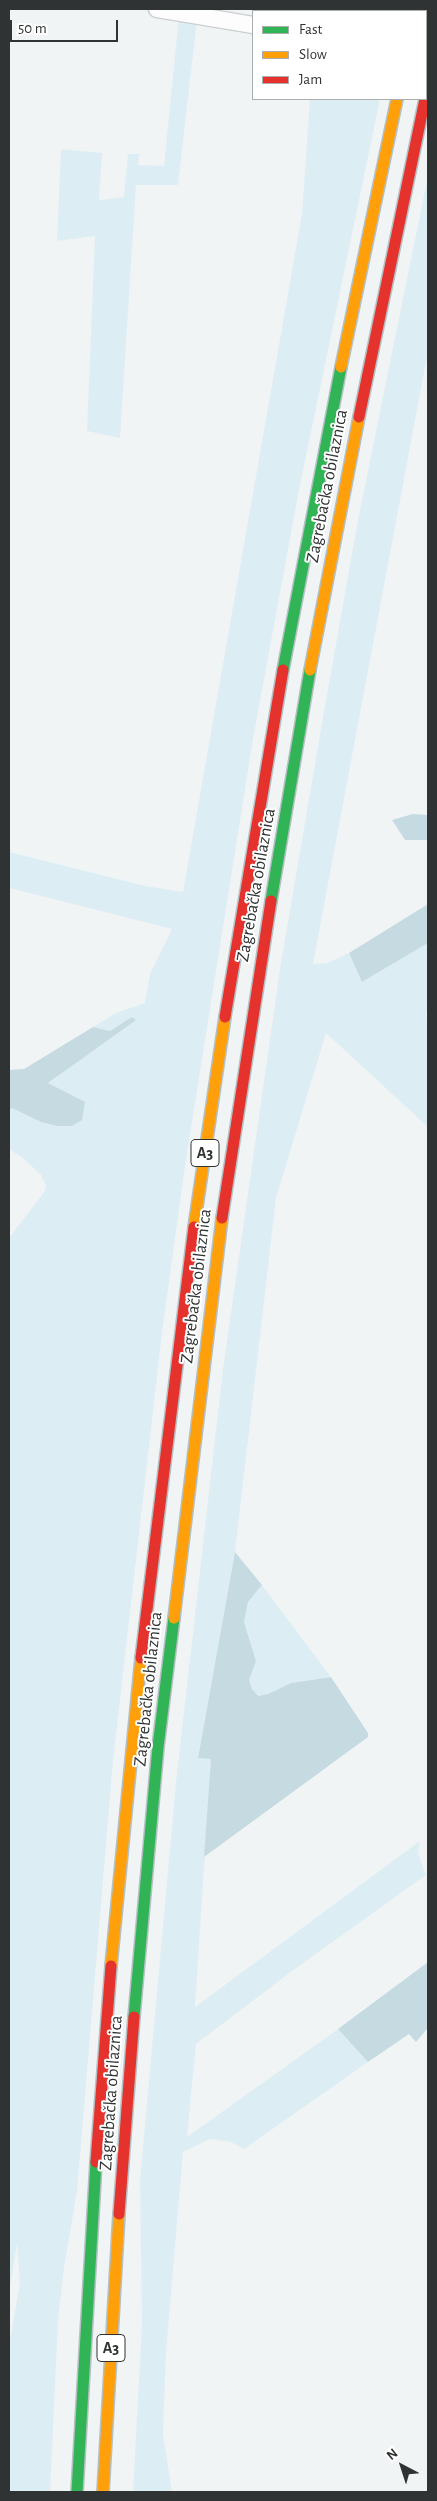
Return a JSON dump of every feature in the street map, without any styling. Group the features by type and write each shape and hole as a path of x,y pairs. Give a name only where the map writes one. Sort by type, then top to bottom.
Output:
{"highway":[{"name":"Zagrebačka obilaznica","path":"77,2492 92,2219 131,1748 162,1479 195,1223 236,944 282,671 348,334 397,100"},
{"name":"Zagrebačka obilaznica","path":"103,2492 125,2134 156,1767 192,1453 222,1218 263,945 308,681 374,339 425,100"}],"street":[{"path":"157,9 252,25"}],"shaded area":[{"path":"179,16 197,20 178,185 136,185 120,438 87,431 95,236 57,241 61,149 102,153 99,200 124,197 128,154 139,154 138,165 164,166"},
{"path":"310,100 380,100 299,490 253,739 185,1166 162,1333 113,1761 77,2191 64,2268 58,2320 50,2492 9,2492 10,2340 20,2283 17,2243 9,2294 9,1238 45,1191 46,1185 41,1175 24,1159 9,1149 9,1110 12,1108 41,1122 48,1084 132,1017 110,1031 93,1027 116,1013 145,1003 150,974 172,929 9,888 9,852 145,886 183,892 302,214"},
{"path":"428,176 428,351 313,964 328,963 349,953 362,982 428,943 428,1010 426,1014 428,1030 428,1127 326,1033 276,1198 235,1552 198,1757 211,1759 195,2007 420,1841 418,1853 426,1875 292,1971 196,2044 187,2137 338,2029 368,2062 244,2149 231,2142 210,2139 183,2152 166,2352 163,2434 172,2492 133,2492 142,2324 140,2180 176,1782 223,1369 280,969 322,723 358,520"},
{"path":"413,814 428,815 428,840 405,840 392,820"},
{"path":"428,904 428,943 362,982 349,953"},
{"path":"132,1017 136,1020 48,1083 85,1102 82,1120 72,1126 57,1126 41,1122 12,1108 9,1110 9,1070 24,1069 93,1027 110,1031"},
{"path":"235,1552 262,1585 248,1602 244,1622 256,1661 249,1680 252,1689 258,1696 268,1694 291,1683 331,1677 368,1733 368,1737 204,1857 211,1759 198,1758"},
{"path":"262,1585 331,1677 291,1683 268,1694 258,1696 252,1689 248,1680 256,1661 244,1622 248,1602"},
{"path":"428,1962 428,2028 416,2042 409,2034 368,2062 338,2029"}],"traffic: fast":[{"path":"283,670 341,367"},
{"path":"271,901 310,670"},
{"path":"134,2017 158,1747 174,1618"},
{"path":"77,2492 96,2162"}],"traffic: slow":[{"path":"341,367 397,100"},
{"path":"310,670 359,417"},
{"path":"194,1227 225,1017"},
{"path":"174,1618 222,1218"},
{"path":"111,1966 141,1658"},
{"path":"103,2492 119,2214"}],"traffic: jam":[{"path":"359,417 425,100"},
{"path":"225,1017 283,670"},
{"path":"222,1218 271,901"},
{"path":"141,1658 194,1227"},
{"path":"96,2162 111,1966"},
{"path":"119,2214 134,2017"}]}
